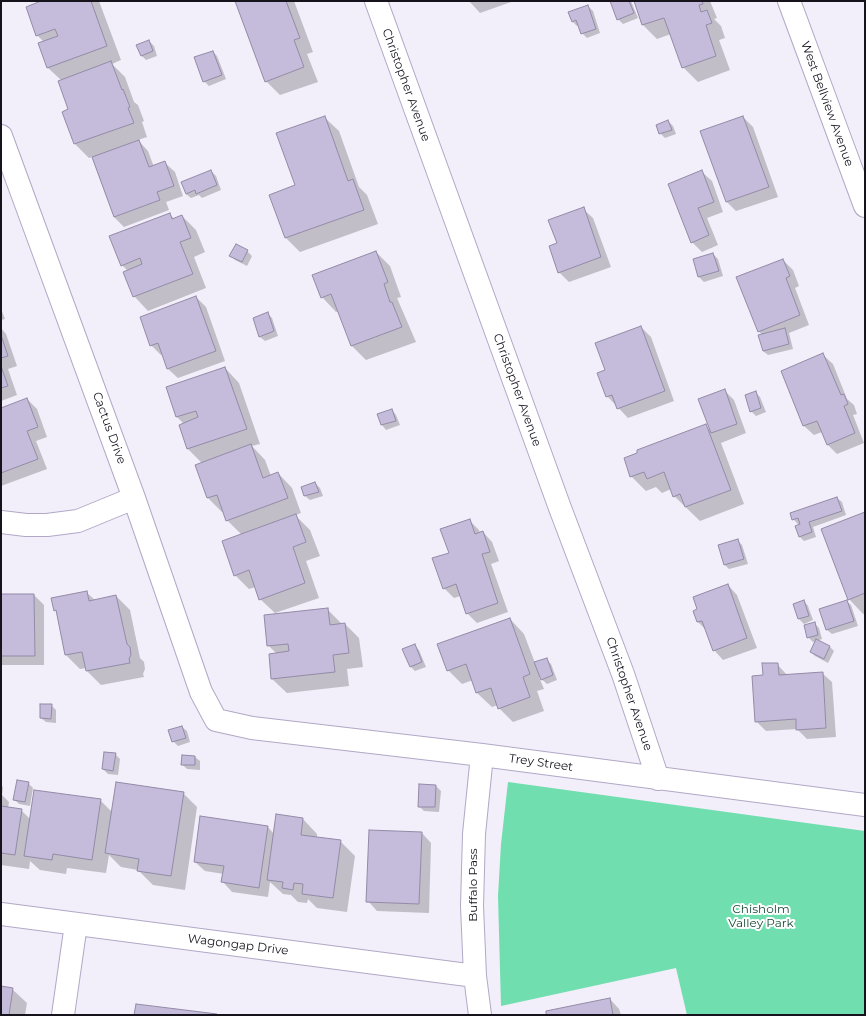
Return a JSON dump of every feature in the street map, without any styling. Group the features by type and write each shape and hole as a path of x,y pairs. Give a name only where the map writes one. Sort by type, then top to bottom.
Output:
{"street":[{"name":"Christopher Avenue","path":"376,1 560,508 623,674 658,779"},
{"name":"West Bellview Avenue","path":"789,1 865,206"},
{"name":"Cactus Drive","path":"1,136 134,498 201,692 216,720"},
{"path":"1,522 26,525 47,525 78,521 134,498"},
{"name":"Trey Street","path":"216,720 252,728 482,755 865,805"},
{"name":"Buffalo Pass","path":"480,1015 475,976 472,906 474,834 482,755"},
{"name":"Wagongap Drive","path":"1,914 475,976"},
{"path":"63,1015 76,924"}],"green space":[{"name":"Chisholm Valley Park","path":"508,782 865,831 865,1015 687,1015 676,968 501,1006 498,896 501,844"}],"building":[{"path":"41,1 91,1 107,46 47,68 38,43 58,36 55,29 36,36 26,7"},
{"path":"235,1 286,1 300,38 294,40 304,67 265,82"},
{"path":"610,1 629,1 634,13 617,20"},
{"path":"634,1 702,1 703,4 699,5 701,12 707,10 712,23 706,25 716,56 682,68 664,18 642,25"},
{"path":"588,5 596,29 581,34 576,20 572,22 568,12"},
{"path":"149,40 153,51 141,56 136,45"},
{"path":"213,51 222,75 203,82 194,57"},
{"path":"111,61 130,107 128,108 134,123 74,144 62,112 68,109 58,81"},
{"path":"325,116 348,181 353,179 364,210 285,238 269,195 295,185 276,133"},
{"path":"743,116 769,187 726,202 700,131"},
{"path":"668,120 672,130 659,134 656,125"},
{"path":"139,140 149,167 165,161 174,186 157,192 160,200 114,217 92,157"},
{"path":"211,170 217,185 196,194 195,190 186,194 181,182"},
{"path":"702,170 714,202 698,208 709,235 691,243 668,184"},
{"path":"584,207 601,257 558,273 549,246 557,243 548,220"},
{"path":"170,213 172,219 182,215 191,238 180,242 193,274 133,297 123,272 142,264 140,258 121,266 109,236"},
{"path":"236,244 248,250 242,262 229,256"},
{"path":"376,251 388,282 384,284 390,302 392,302 402,327 351,346 331,294 321,298 312,275"},
{"path":"713,253 719,271 698,277 693,259"},
{"path":"783,259 790,276 786,278 800,315 758,332 736,277"},
{"path":"196,296 216,351 167,369 158,343 150,346 140,317"},
{"path":"268,312 274,331 259,337 253,318"},
{"path":"641,326 665,391 617,409 612,395 606,397 597,373 605,370 595,343"},
{"path":"785,328 789,344 763,351 758,335"},
{"path":"1,335 8,356 1,358"},
{"path":"823,353 841,395 844,394 848,404 844,406 855,433 827,445 817,421 803,426 781,371"},
{"path":"1,366 8,386 1,388"},
{"path":"225,367 247,429 187,449 179,425 198,417 196,411 176,417 166,387"},
{"path":"725,389 737,424 711,433 698,399"},
{"path":"756,391 761,408 750,412 745,395"},
{"path":"27,398 38,427 27,431 38,459 1,473 1,408"},
{"path":"392,409 396,421 381,425 377,414"},
{"path":"706,424 731,490 685,507 680,494 673,497 664,472 647,479 644,472 630,477 624,458 637,453 637,450"},
{"path":"251,444 263,478 278,472 288,498 226,521 217,495 207,498 195,465"},
{"path":"315,482 319,492 304,496 301,487"},
{"path":"837,497 842,511 809,522 812,532 799,537 795,526 800,524 798,518 792,520 790,513"},
{"path":"865,512 865,593 848,600 821,529"},
{"path":"296,514 306,542 293,547 305,583 259,600 249,570 234,576 222,541"},
{"path":"470,519 475,534 483,531 490,552 482,554 498,603 466,614 456,584 443,589 432,558 449,553 440,529"},
{"path":"738,539 744,559 724,565 718,545"},
{"path":"728,584 747,638 713,651 702,621 697,622 693,611 697,609 693,597"},
{"path":"87,591 89,601 116,595 127,644 130,647 130,663 86,671 82,652 65,655 56,610 54,611 51,598"},
{"path":"1,594 34,594 35,656 1,656"},
{"path":"804,600 809,616 798,619 793,604"},
{"path":"847,600 854,621 826,630 819,609"},
{"path":"328,608 330,625 345,623 349,653 333,655 335,672 271,679 269,654 289,651 288,644 267,646 264,615"},
{"path":"510,618 530,674 523,677 530,697 498,709 491,688 476,693 466,664 447,671 437,644"},
{"path":"815,622 818,635 807,638 804,625"},
{"path":"816,639 830,646 824,659 810,652"},
{"path":"415,644 422,662 410,667 402,649"},
{"path":"547,658 553,675 541,680 534,662"},
{"path":"762,663 778,663 779,675 823,672 826,728 796,730 796,719 755,722 752,676 763,675"},
{"path":"40,704 52,704 51,719 40,718"},
{"path":"182,726 186,738 172,742 168,730"},
{"path":"104,752 116,753 113,771 102,769"},
{"path":"182,755 195,756 195,765 181,765"},
{"path":"17,780 29,782 25,802 13,800"},
{"path":"116,782 184,792 171,876 137,871 139,859 105,853"},
{"path":"419,784 436,785 435,807 418,807"},
{"path":"34,790 101,799 92,860 53,854 52,860 24,856"},
{"path":"1,806 22,809 15,855 1,853"},
{"path":"276,814 303,818 301,835 341,840 333,898 302,894 303,884 294,883 293,890 282,888 283,882 267,880"},
{"path":"200,816 268,826 259,888 221,882 224,866 194,862"},
{"path":"369,830 422,832 419,904 366,902"},
{"path":"1,986 13,988 9,1015 1,1015"},
{"path":"610,998 613,1015 546,1015 546,1011"},
{"path":"136,1004 217,1014 217,1015 134,1015"}]}
